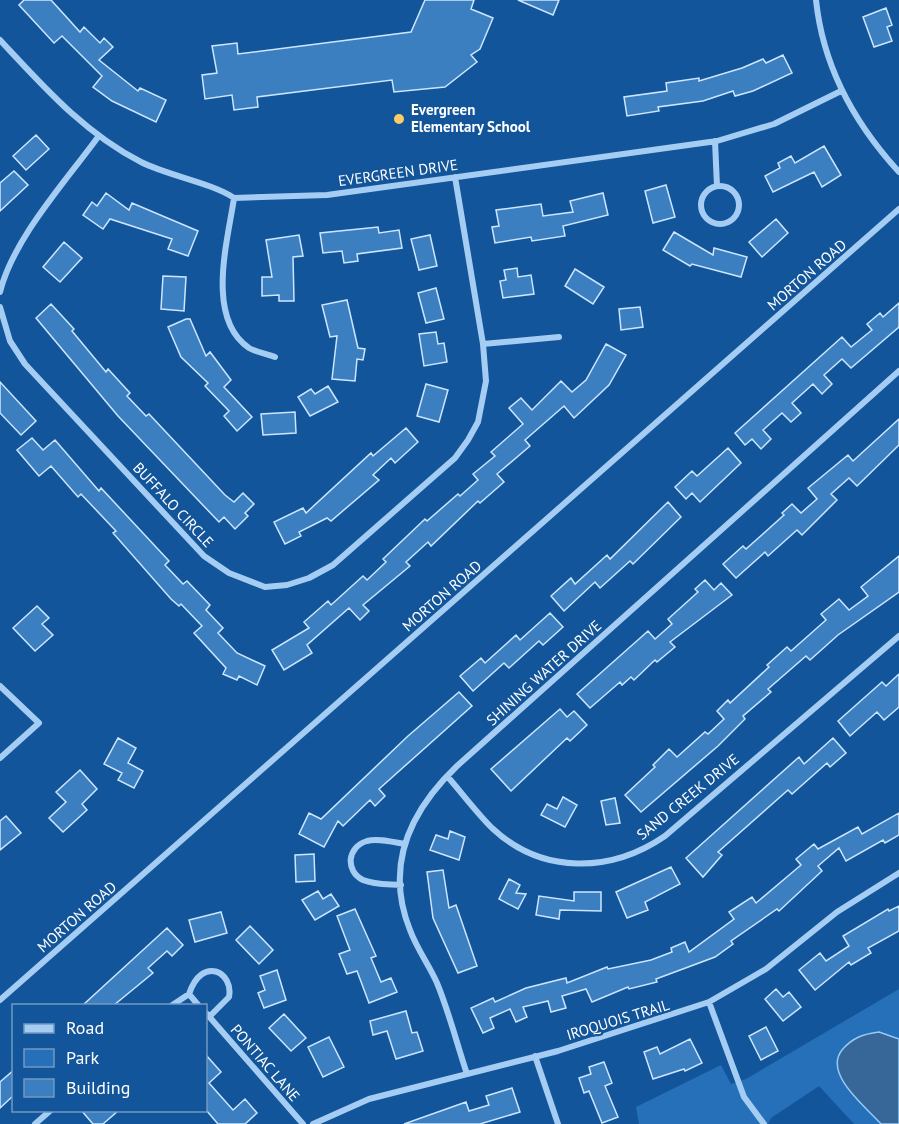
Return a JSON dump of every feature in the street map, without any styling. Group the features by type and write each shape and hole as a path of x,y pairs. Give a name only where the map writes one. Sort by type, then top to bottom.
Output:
{"street":[{"path":"816,0 825,51 841,92 874,145 899,172"},
{"name":"EVERGREEN DRIVE","path":"0,40 57,101 98,137 171,176 224,190 234,198 327,195 715,141 774,124 841,92"},
{"path":"0,292 4,274 18,248 98,137"},
{"path":"715,141 717,186"},
{"name":"BUFFALO CIRCLE","path":"0,307 10,341 25,364 204,556 229,573 265,587 298,582 333,565 455,458 478,423 486,381 483,344 455,177"},
{"path":"717,186 729,188 735,192 739,204 735,217 724,223 707,219 702,208 703,197 717,186"},
{"path":"234,198 222,276 225,308 235,334 249,348 275,357"},
{"name":"MORTON ROAD","path":"0,1000 899,209"},
{"path":"483,344 559,336"},
{"name":"SHINING WATER DRIVE","path":"467,1074 436,980 408,927 401,885 405,844 423,803 447,776 899,371"},
{"name":"SAND CREEK DRIVE","path":"447,776 492,828 526,852 577,866 619,860 647,848 664,836 899,636"},
{"path":"0,686 39,723 0,758"},
{"path":"401,885 372,883 360,879 351,869 350,857 356,847 367,841 405,844"},
{"name":"IROQUOIS TRAIL","path":"313,1124 369,1099 534,1056 665,1018 709,1002 766,969 837,912 899,873"},
{"name":"PONTIAC LANE","path":"173,1004 189,994 196,977 204,971 214,970 222,975 228,984 229,997 208,1015 303,1124"},
{"path":"189,994 198,1004"},
{"path":"709,1002 744,1097 764,1124"},
{"path":"534,1056 558,1124"},
{"path":"35,1124 49,1112"}],"green space":[{"path":"899,989 899,1124 854,1124 819,1086 771,1118 768,1124 639,1124 636,1107 721,1065 731,1084 746,1079"}],"shaded area":[{"path":"879,1032 899,1039 899,1124 881,1124 849,1090 838,1069 838,1059 842,1050 850,1042 858,1037"}],"building":[{"path":"24,0 51,0 80,32 84,27 100,43 104,38 113,47 99,60 138,91 140,88 166,100 156,122 112,101 93,87 102,76 62,36 54,43 19,5"},
{"path":"425,0 474,0 471,9 493,18 480,49 471,55 477,62 445,87 394,92 392,80 257,97 258,107 234,110 232,95 205,99 202,75 217,73 212,46 237,43 238,54 411,32"},
{"path":"518,0 559,0 553,15"},
{"path":"886,8 892,25 887,27 892,41 874,47 863,17"},
{"path":"783,55 792,73 753,91 735,96 733,91 703,101 658,107 659,111 627,116 624,97 667,91 666,83 699,78 699,81 763,59 766,63"},
{"path":"36,135 49,149 26,170 13,156"},
{"path":"824,146 841,175 822,187 814,172 773,192 765,176 780,168 778,163 791,156 795,163"},
{"path":"14,171 28,185 0,211 0,183"},
{"path":"666,185 675,217 653,223 645,191"},
{"path":"106,193 129,210 132,203 198,231 188,256 168,249 172,239 110,219 103,229 83,215 92,202 97,206"},
{"path":"603,193 608,215 563,226 565,236 532,241 531,237 495,243 492,227 499,226 496,210 541,204 543,216 573,212 570,201"},
{"path":"776,219 788,233 762,257 749,242"},
{"path":"378,227 379,233 399,230 402,248 357,254 358,261 344,263 342,251 323,253 320,233"},
{"path":"674,232 713,255 714,248 747,257 741,277 692,264 690,266 663,250"},
{"path":"299,235 303,256 293,257 294,301 279,301 279,295 262,296 262,277 272,277 266,240"},
{"path":"430,235 437,266 419,270 411,239"},
{"path":"64,242 82,258 60,282 43,267"},
{"path":"517,268 518,277 531,275 534,294 503,298 500,281 506,280 504,270"},
{"path":"575,269 604,287 593,304 565,286"},
{"path":"163,276 186,277 184,311 161,309"},
{"path":"436,288 444,319 426,323 418,293"},
{"path":"347,300 358,348 365,349 363,360 357,359 355,381 332,379 337,336 330,337 322,305"},
{"path":"899,303 899,327 851,368 842,359 824,375 832,384 822,394 813,384 792,403 801,413 791,422 782,413 763,430 771,439 761,449 752,439 745,445 735,433 842,337 851,347 872,330 867,324 880,313 883,317"},
{"path":"51,304 74,329 72,331 106,372 108,369 130,393 127,396 146,416 149,414 225,495 234,502 243,493 254,504 245,513 248,516 235,529 224,517 219,522 118,416 36,318"},
{"path":"640,307 643,327 621,330 619,309"},
{"path":"190,319 206,356 210,352 231,380 224,387 252,417 237,431 224,416 229,411 205,386 208,383 181,357 168,327"},
{"path":"436,332 438,344 444,343 447,362 424,366 419,334"},
{"path":"606,344 626,355 609,385 574,418 564,406 525,440 530,446 497,474 504,482 480,503 478,501 431,546 428,542 406,562 410,566 363,605 369,611 360,620 349,608 307,645 312,653 284,670 272,650 309,628 304,622 328,601 331,605 363,576 367,580 386,562 383,559 425,519 427,521 478,480 473,474 495,456 491,452 523,424 509,408 521,398 532,410 561,381 572,392 586,380"},
{"path":"0,382 36,421 21,435 0,413"},
{"path":"426,384 448,390 439,422 417,416"},
{"path":"328,386 338,402 310,416 298,397 311,389 315,394"},
{"path":"295,412 296,433 263,435 261,414"},
{"path":"899,419 899,445 857,486 849,478 831,494 837,500 802,535 797,530 768,556 765,552 736,578 723,564 743,546 746,549 784,515 782,513 792,504 801,513 817,499 808,488 848,455 853,461"},
{"path":"406,428 418,442 395,463 391,458 373,475 379,480 331,521 327,518 299,532 301,536 285,544 274,522 303,508 306,513 371,453 373,456"},
{"path":"32,438 43,450 55,440 99,491 101,488 169,561 165,565 183,584 187,581 210,605 206,610 223,628 218,633 237,653 265,666 257,685 239,676 237,680 223,674 226,668 194,633 202,626 181,604 179,606 171,599 113,533 116,531 81,494 78,497 51,466 39,476 17,450"},
{"path":"728,448 741,463 700,502 692,493 686,499 675,487 692,471 697,476"},
{"path":"668,502 681,517 633,564 630,561 600,588 595,582 564,611 551,596 571,578 575,584 607,555 610,559"},
{"path":"899,556 899,592 838,635 810,660 806,656 768,689 771,692 743,716 745,719 718,746 641,812 625,795 655,767 653,765 669,749 677,757 705,732 708,734 724,719 717,711 728,700 730,703 787,647 791,651 826,620 821,614 839,599 849,610 868,596 861,587"},
{"path":"705,580 714,590 721,583 732,595 670,642 675,647 657,662 655,660 634,680 631,677 622,685 620,682 590,708 577,694 648,631 655,639 672,624 668,619 698,592 695,589"},
{"path":"37,606 49,618 42,624 53,635 35,651 13,628"},
{"path":"550,613 563,627 543,645 539,641 509,668 504,663 473,691 460,676 481,658 485,663 516,635 520,640"},
{"path":"899,674 899,707 884,720 877,712 850,736 838,721 882,682 886,686"},
{"path":"459,692 472,706 379,789 385,796 375,806 370,800 343,826 338,821 324,847 299,834 309,813 321,819 408,736"},
{"path":"560,709 567,717 574,711 587,725 570,741 567,738 511,791 491,769"},
{"path":"118,738 136,748 128,763 143,771 134,788 118,780 122,773 104,764"},
{"path":"833,738 846,753 830,767 827,763 792,794 788,790 718,852 722,855 703,877 686,858 799,757 804,764"},
{"path":"80,770 97,789 82,804 87,810 63,832 49,818 66,802 56,792"},
{"path":"563,797 577,805 565,827 541,815 547,804 557,809"},
{"path":"615,798 620,823 606,825 601,801"},
{"path":"899,813 899,835 885,843 883,840 846,861 839,848 818,866 822,871 779,911 777,909 731,941 733,944 715,957 656,979 657,982 629,989 628,987 592,1002 586,989 562,996 566,1008 551,1012 548,1001 523,1007 527,1017 516,1022 510,1009 490,1018 494,1028 483,1033 471,1008 493,998 495,1002 526,988 566,978 567,983 607,967 608,969 651,960 672,952 671,948 685,942 689,952 734,919 729,912 752,897 756,903 801,865 796,859 814,844 818,849 858,827 862,834"},
{"path":"6,816 21,833 0,850 0,821"},
{"path":"450,831 465,837 459,860 430,850 436,835 448,839"},
{"path":"314,854 315,881 296,882 295,855"},
{"path":"671,867 680,884 645,902 648,910 627,918 616,892"},
{"path":"443,870 449,908 456,905 477,966 458,973 433,918 427,872"},
{"path":"509,879 520,885 516,893 526,894 518,909 499,899"},
{"path":"318,891 323,899 331,894 339,906 315,920 302,900"},
{"path":"574,892 601,892 601,911 560,910 559,919 536,915 539,896 574,901"},
{"path":"899,906 899,931 868,948 871,953 851,965 849,962 815,990 799,970 820,953 826,961 849,946 843,936 888,909 889,911"},
{"path":"355,909 376,956 371,958 381,982 391,978 397,992 369,1003 357,971 347,974 339,954 350,950 337,916"},
{"path":"221,912 227,933 195,942 189,920"},
{"path":"250,926 273,950 259,964 236,940"},
{"path":"167,928 183,945 172,956 167,951 148,968 153,973 115,1004 84,1004"},
{"path":"277,970 286,1000 264,1008 258,993 265,990 260,976"},
{"path":"776,989 783,997 789,992 801,1007 783,1021 765,999"},
{"path":"406,1011 412,1033 417,1032 423,1051 396,1059 387,1031 373,1035 370,1021"},
{"path":"284,1014 306,1038 291,1051 269,1028"},
{"path":"766,1027 778,1051 761,1060 749,1036"},
{"path":"329,1037 344,1067 323,1077 308,1047"},
{"path":"690,1039 702,1063 685,1071 684,1069 653,1079 644,1052 657,1047 660,1054"},
{"path":"207,1056 221,1072 209,1083 233,1110 245,1099 257,1113 245,1124 218,1124 207,1111"},
{"path":"604,1062 612,1083 605,1086 618,1117 602,1123 589,1091 584,1093 579,1078 591,1074 589,1067"},
{"path":"12,1072 12,1097 0,1108 0,1082"},
{"path":"512,1088 520,1112 480,1124 404,1124 466,1102 469,1111 489,1105 486,1096"},
{"path":"83,1112 117,1112 103,1124 93,1124"}],"place":[{"name":"Evergreen Elementary School","path":"399,119"}]}
